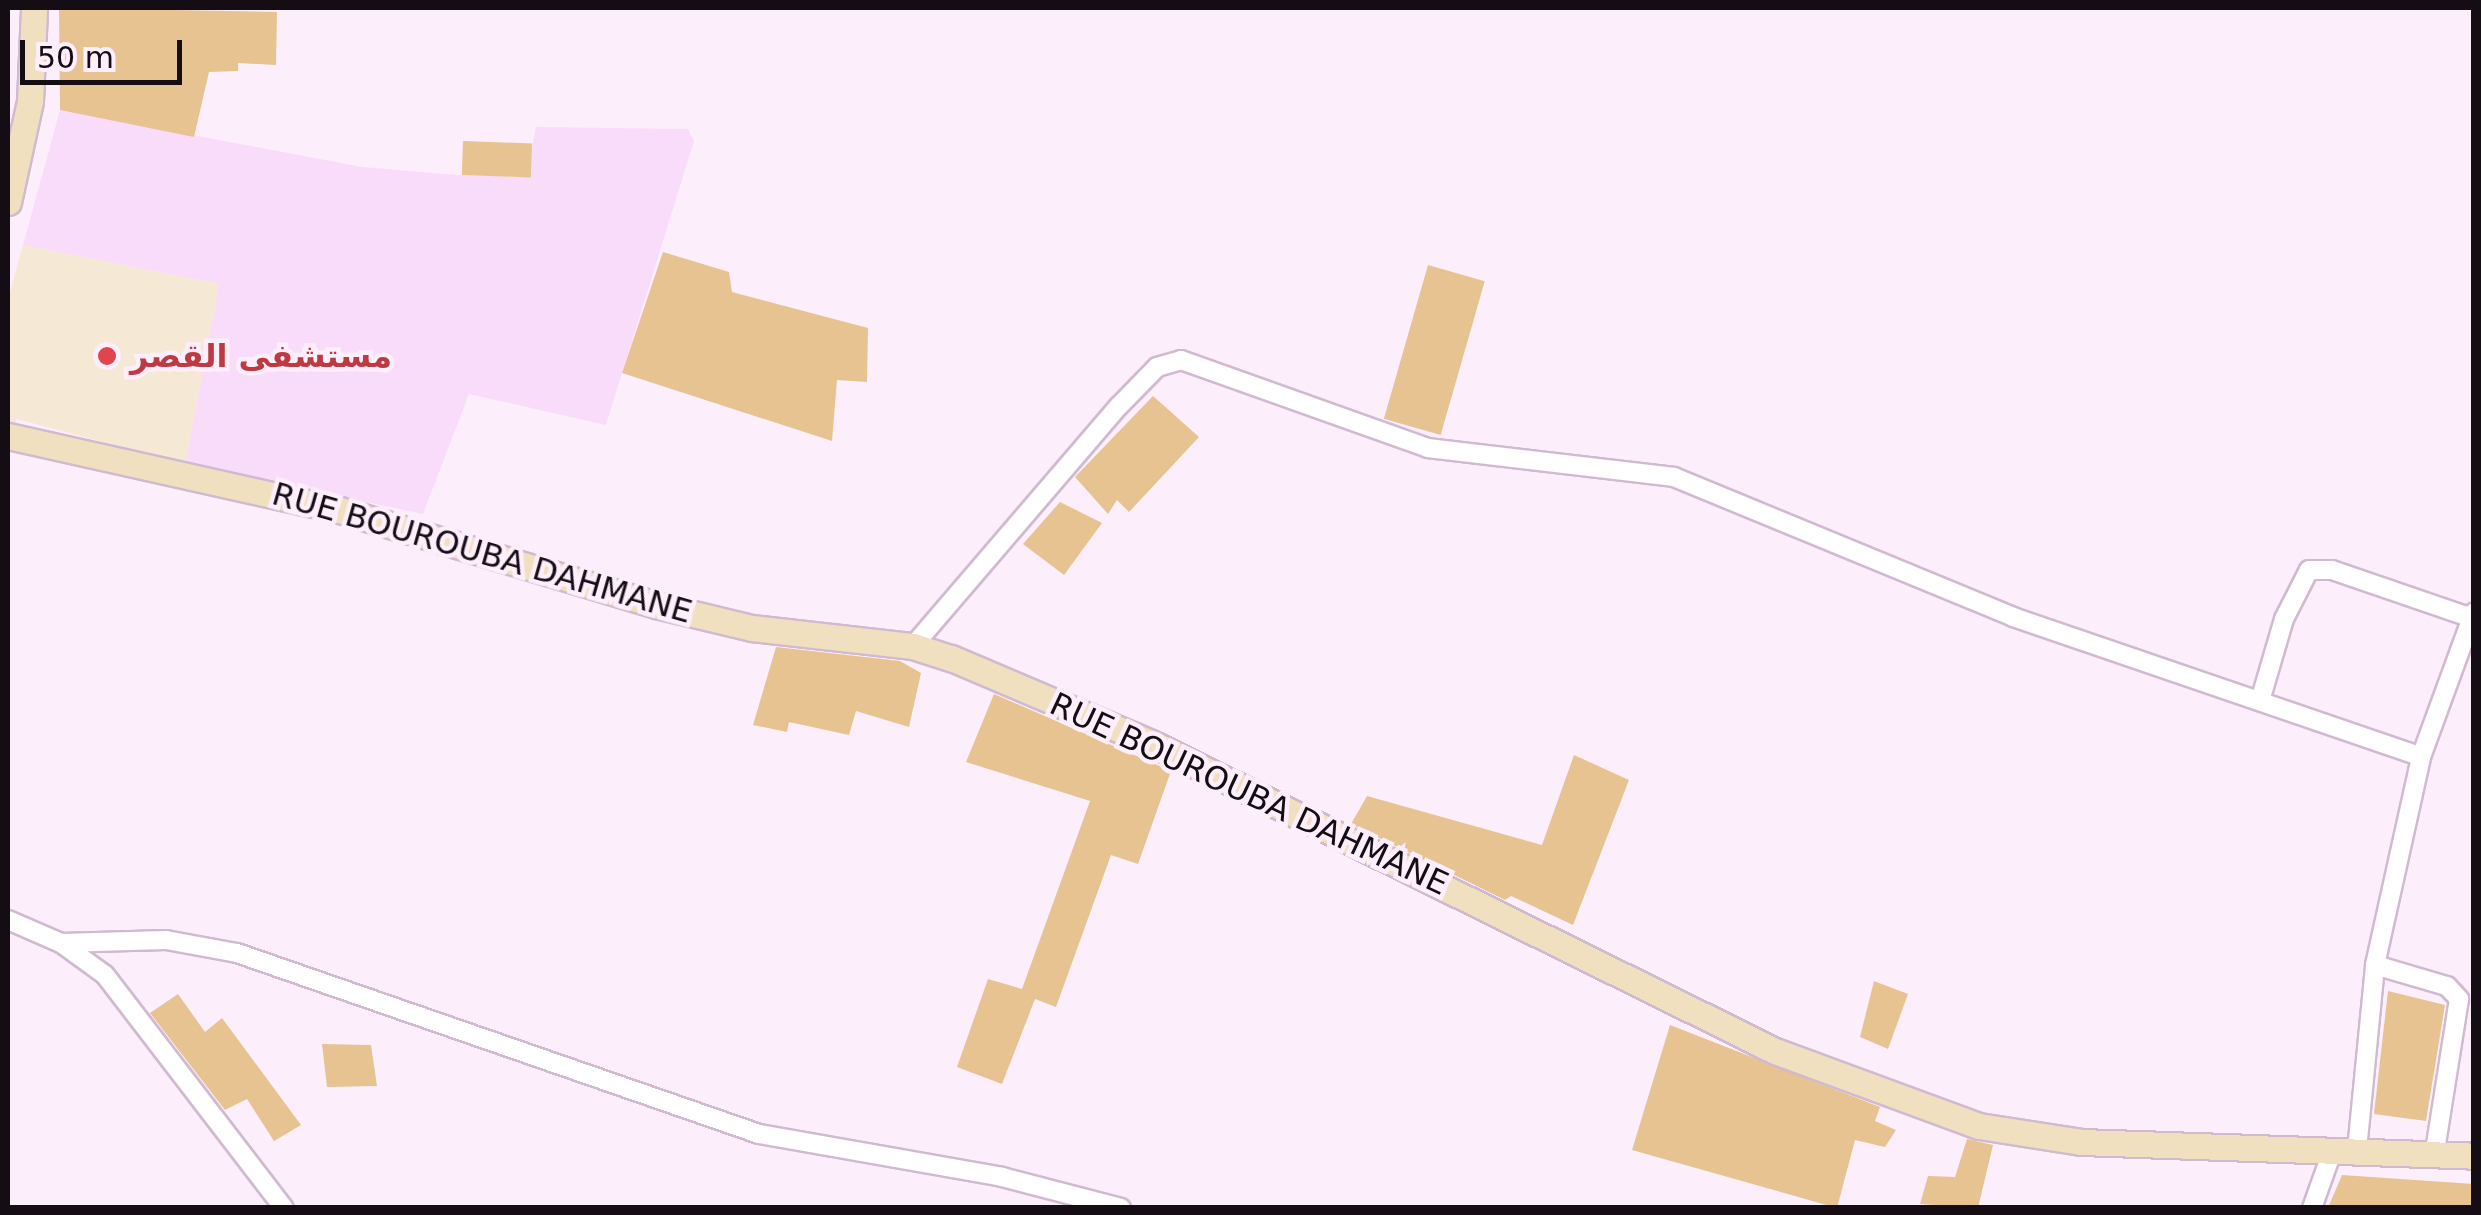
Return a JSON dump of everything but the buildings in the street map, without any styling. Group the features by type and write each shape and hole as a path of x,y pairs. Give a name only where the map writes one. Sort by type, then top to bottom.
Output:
{"street":[{"path":"8,202 30,100 34,8"},
{"path":"913,646 1119,406 1157,368 1181,360 1428,448 1674,477 2013,617 2421,757"},
{"name":"RUE BOUROUBA DAHMANE","path":"8,436 305,501 752,628 913,646 1152,742 1829,1073 2024,1137 2435,1151 2474,1156"},
{"path":"2260,701 2284,618 2308,570 2332,570 2472,615 2421,757 2376,964 2345,1149 2312,1208"},
{"path":"8,920 61,944 116,987 168,1064 284,1208"},
{"path":"61,944 166,940 237,953 759,1134 1002,1176 1120,1208"},
{"path":"2376,964 2447,986 2459,1000 2435,1151"}],"shaded area":[{"path":"60,110 362,167 458,175 526,177 536,127 688,129 694,141 606,425 469,394 423,514 185,464 219,284 23,245"},
{"name":"مستشفى القصر","path":"23,245 219,284 185,464 17,419 12,431 8,428 8,300"}],"place":[{"name":"مستشفى القصر","path":"107,356"}]}
